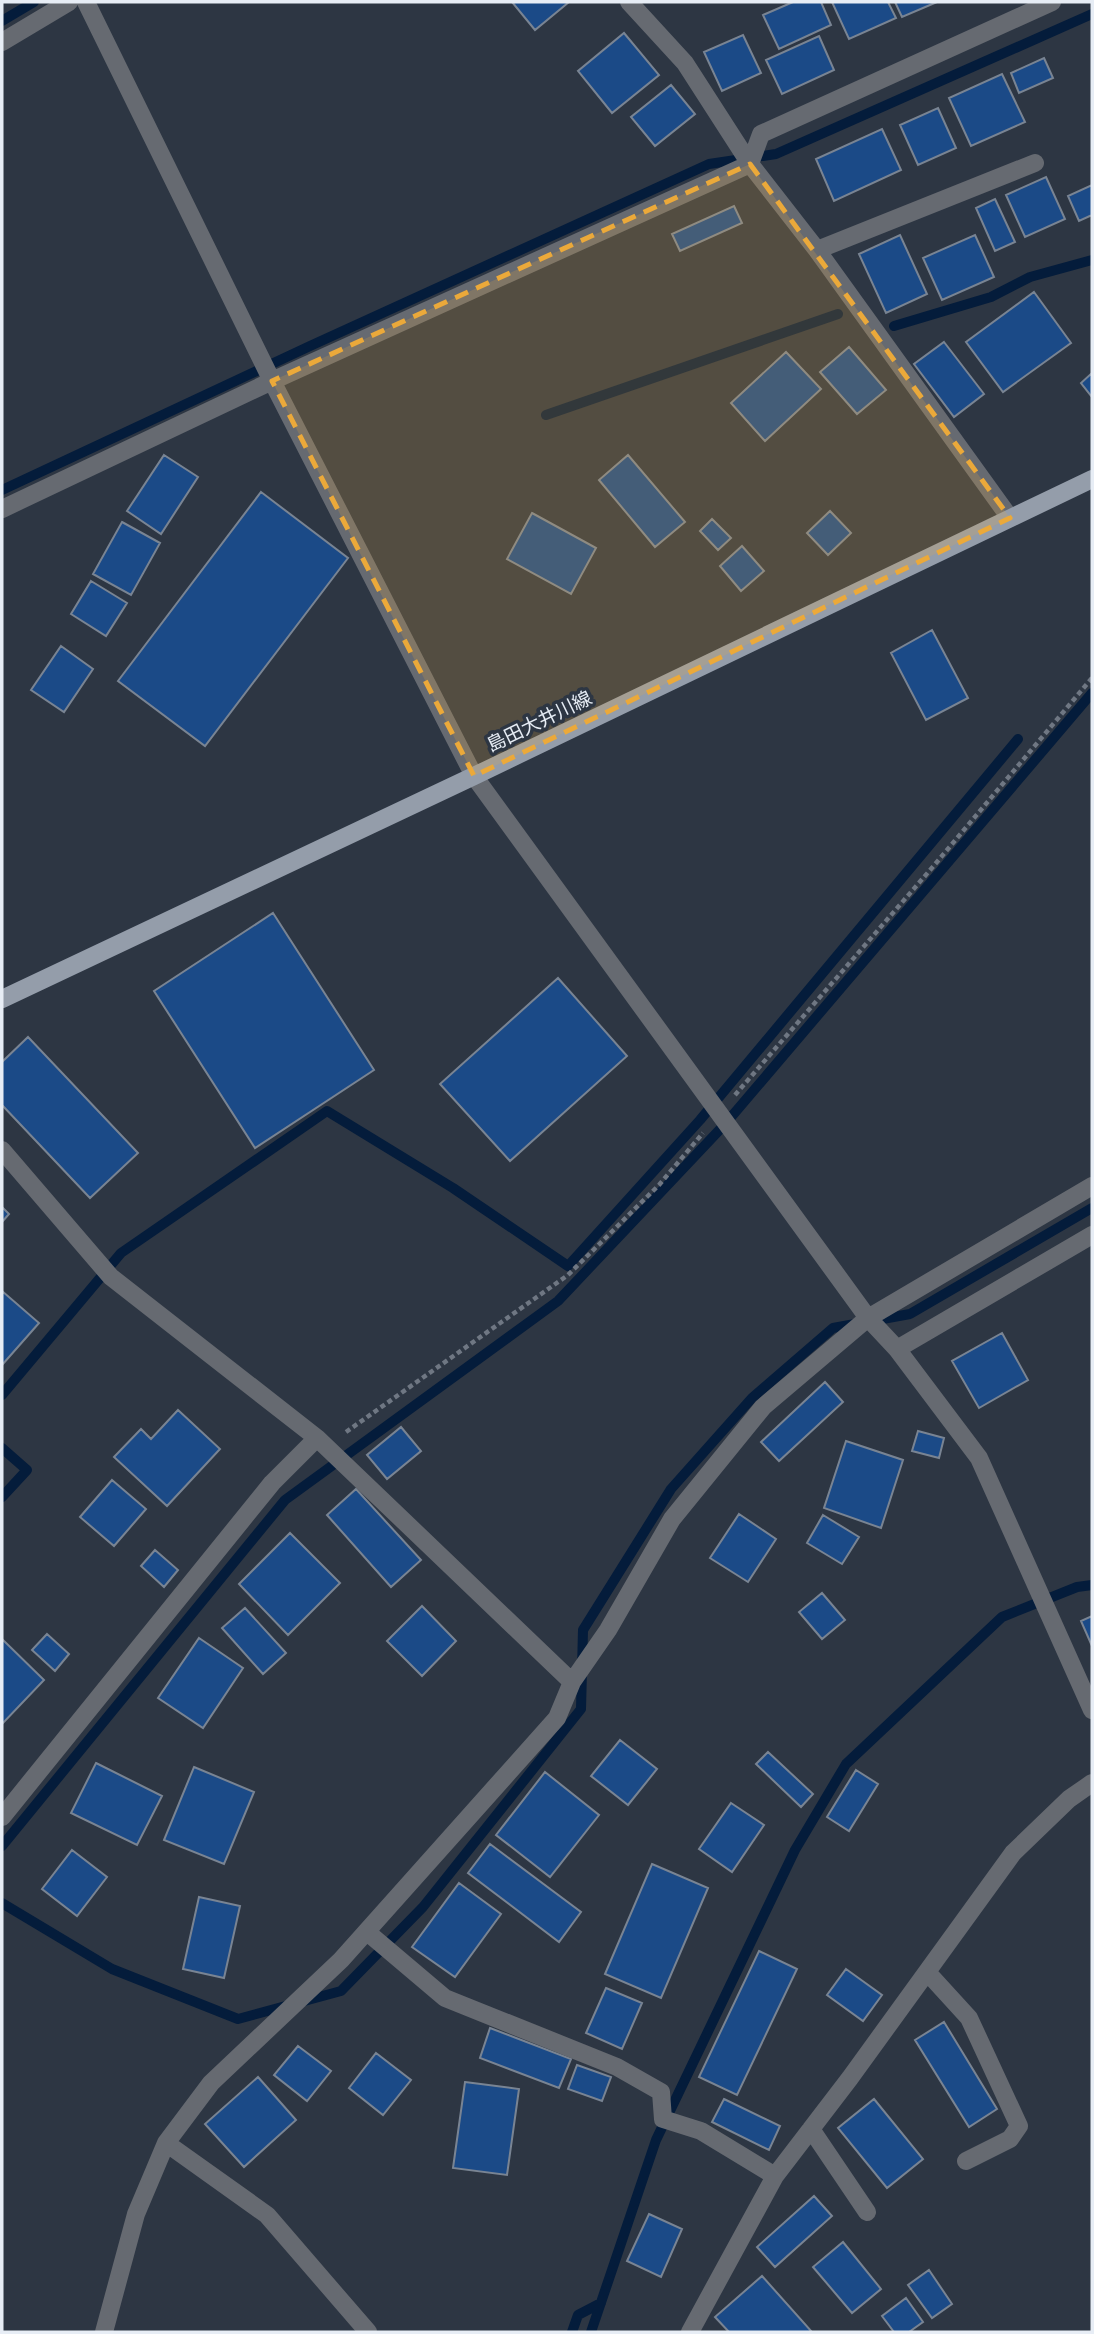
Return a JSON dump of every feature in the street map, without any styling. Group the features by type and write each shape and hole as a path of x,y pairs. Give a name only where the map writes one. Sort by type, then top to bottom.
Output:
{"main road":[{"name":"島田大井川線","path":"2,999 1092,479"}],"street":[{"path":"2,42 69,2"},
{"path":"86,2 272,381 474,776 868,1318 897,1349 979,1458 1092,1710"},
{"path":"629,2 685,63 750,164 817,250 1010,518"},
{"path":"2,509 272,381 750,164 761,134 1052,2"},
{"path":"817,250 1035,163"},
{"path":"2,1150 111,1277 321,1442 572,1682"},
{"path":"104,2332 136,2214 166,2143 211,2083 341,1960 558,1718 572,1682 608,1630 672,1519 763,1407 868,1318 1092,1186"},
{"path":"897,1349 1092,1235"},
{"path":"2,1816 272,1483 321,1442"},
{"path":"690,2332 775,2176 1013,1853 1069,1799 1092,1783"},
{"path":"367,1932 445,1998 628,2073 661,2091 663,2119 701,2131 775,2176"},
{"path":"927,1972 969,2018 1018,2126 1010,2139 966,2161"},
{"path":"811,2129 867,2212"},
{"path":"166,2143 267,2215 368,2332"}],"path":[{"path":"321,1442 568,1275 659,1185 1092,678"}],"highlighted area":[{"path":"750,164 1010,518 474,776 272,381"}],"building":[{"path":"512,2 569,2 535,30"},
{"path":"793,2 821,2 831,25 779,49 763,15"},
{"path":"832,2 888,2 896,18 849,39"},
{"path":"895,2 937,2 902,17"},
{"path":"624,33 659,75 612,113 578,71"},
{"path":"743,35 761,73 722,91 704,52"},
{"path":"819,36 834,70 782,94 766,60"},
{"path":"1044,58 1053,78 1019,93 1011,73"},
{"path":"1002,74 1025,122 971,146 949,98"},
{"path":"671,85 695,114 655,146 631,117"},
{"path":"938,108 956,148 918,165 900,125"},
{"path":"882,129 901,170 834,201 816,159"},
{"path":"1046,177 1065,219 1025,237 1006,195"},
{"path":"1092,185 1092,215 1079,221 1068,196"},
{"path":"995,199 1015,242 995,251 976,208"},
{"path":"734,206 742,223 680,251 672,234"},
{"path":"900,235 927,294 886,313 859,254"},
{"path":"975,235 994,277 942,300 923,258"},
{"path":"1034,292 1071,343 1003,392 966,342"},
{"path":"944,342 984,394 954,417 914,364"},
{"path":"849,347 886,390 857,414 820,372"},
{"path":"786,352 821,389 765,441 731,403"},
{"path":"1092,373 1092,397 1081,383"},
{"path":"164,455 198,477 161,534 127,511"},
{"path":"628,455 685,522 655,547 599,480"},
{"path":"261,492 348,558 205,746 118,681"},
{"path":"830,511 851,533 828,555 807,533"},
{"path":"532,513 596,548 571,594 507,559"},
{"path":"712,519 731,538 718,550 700,531"},
{"path":"122,522 160,543 131,595 93,574"},
{"path":"742,546 764,571 741,591 720,566"},
{"path":"91,581 127,603 106,636 71,614"},
{"path":"932,630 968,698 926,720 891,653"},
{"path":"61,646 93,669 64,712 31,690"},
{"path":"273,913 374,1070 255,1148 154,991"},
{"path":"558,978 627,1056 510,1161 440,1084"},
{"path":"28,1037 138,1153 90,1198 2,1105 2,1062"},
{"path":"2,1207 9,1214 2,1222"},
{"path":"2,1291 39,1323 2,1365"},
{"path":"1002,1333 1028,1380 979,1408 952,1361"},
{"path":"825,1382 843,1402 779,1461 761,1442"},
{"path":"178,1410 220,1449 167,1506 114,1457 141,1429 151,1439"},
{"path":"401,1427 421,1451 387,1479 367,1455"},
{"path":"918,1431 944,1438 939,1458 912,1451"},
{"path":"846,1441 903,1460 881,1528 824,1508"},
{"path":"112,1480 146,1509 114,1546 80,1517"},
{"path":"356,1489 421,1560 391,1587 327,1515"},
{"path":"739,1514 776,1539 748,1582 710,1558"},
{"path":"823,1515 859,1537 842,1564 807,1543"},
{"path":"290,1533 340,1583 288,1635 239,1584"},
{"path":"155,1550 178,1570 164,1587 141,1566"},
{"path":"822,1593 845,1620 822,1639 799,1612"},
{"path":"422,1606 456,1641 422,1676 387,1641"},
{"path":"245,1608 286,1653 263,1674 222,1628"},
{"path":"1092,1616 1092,1646 1081,1621"},
{"path":"47,1634 69,1654 55,1671 32,1650"},
{"path":"199,1638 243,1668 203,1728 158,1698"},
{"path":"2,1639 44,1680 2,1724"},
{"path":"620,1740 657,1769 628,1805 591,1776"},
{"path":"768,1752 813,1794 801,1807 756,1764"},
{"path":"96,1763 162,1796 137,1845 71,1813"},
{"path":"194,1767 254,1792 224,1864 164,1840"},
{"path":"856,1770 878,1784 849,1831 827,1817"},
{"path":"545,1772 599,1815 550,1877 496,1835"},
{"path":"731,1803 764,1825 732,1872 699,1849"},
{"path":"490,1844 581,1912 559,1942 468,1873"},
{"path":"72,1850 107,1877 77,1916 42,1889"},
{"path":"652,1864 708,1888 661,1998 605,1974"},
{"path":"459,1883 501,1914 455,1977 412,1947"},
{"path":"199,1897 240,1906 224,1978 183,1969"},
{"path":"759,1951 797,1969 737,2095 699,2077"},
{"path":"846,1969 882,1995 863,2021 827,1995"},
{"path":"606,1988 642,2003 622,2049 586,2033"},
{"path":"944,2022 997,2109 969,2127 915,2040"},
{"path":"490,2028 571,2059 559,2088 480,2058"},
{"path":"298,2046 331,2071 307,2101 274,2075"},
{"path":"376,2053 411,2080 383,2115 349,2088"},
{"path":"577,2065 611,2077 602,2101 568,2089"},
{"path":"258,2077 296,2120 244,2167 205,2124"},
{"path":"465,2082 519,2089 507,2175 453,2168"},
{"path":"724,2099 780,2126 769,2150 712,2122"},
{"path":"874,2099 923,2159 887,2188 838,2128"},
{"path":"814,2196 832,2216 775,2267 757,2247"},
{"path":"649,2214 682,2229 661,2277 627,2261"},
{"path":"843,2242 881,2289 852,2313 813,2267"},
{"path":"929,2270 952,2304 932,2318 908,2285"},
{"path":"762,2276 812,2332 729,2332 715,2317"},
{"path":"906,2298 923,2322 909,2332 894,2332 882,2316"}],"waterway":[{"path":"2,21 34,2"},
{"path":"2,490 709,164 776,154 1092,14"},
{"path":"894,326 991,297 1030,277 1092,260"},
{"path":"546,415 838,314"},
{"path":"2,1846 285,1500 558,1301 726,1123 1092,693"},
{"path":"2,1395 121,1253 327,1111 453,1188 568,1266 700,1120 1018,739"},
{"path":"2,1903 112,1969 238,2019 341,1991 423,1907 581,1709 583,1630 671,1489 752,1398 833,1328 910,1314 1092,1208"},
{"path":"2,1448 27,1470 2,1497"},
{"path":"591,2332 656,2140 795,1850 846,1764 1002,1617 1077,1587 1092,1585"},
{"path":"572,2332 578,2315 601,2303"}]}
